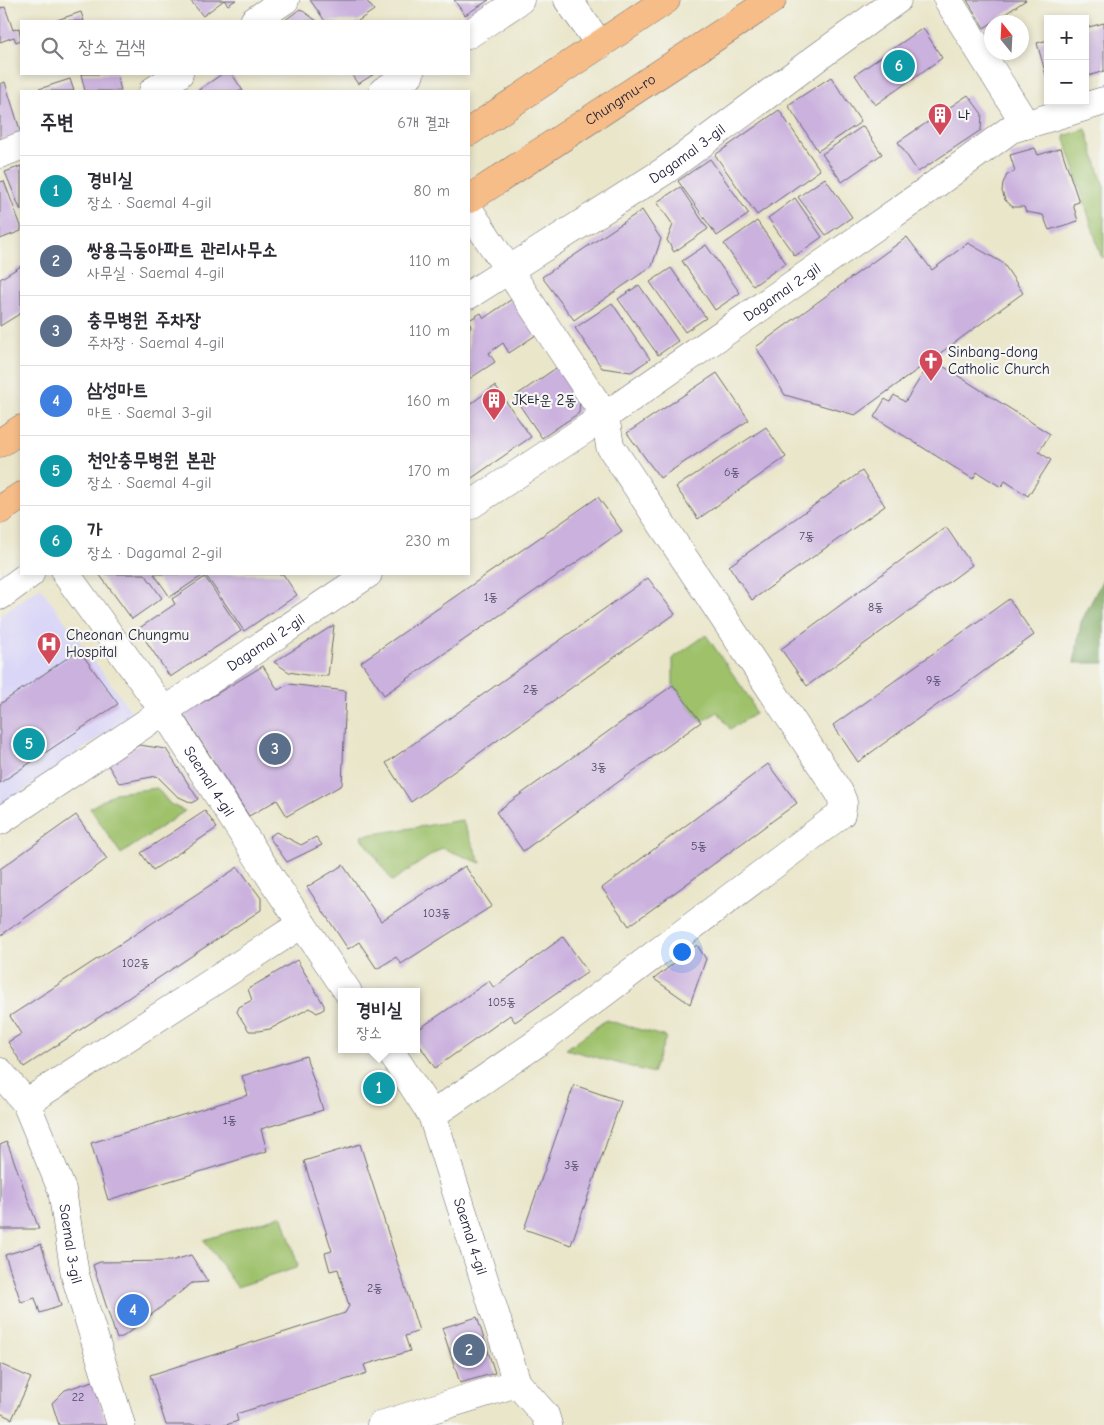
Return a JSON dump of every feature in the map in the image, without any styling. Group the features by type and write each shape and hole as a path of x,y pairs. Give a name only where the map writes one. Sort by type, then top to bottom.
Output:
{"main road":[{"path":"470,131 666,0"},
{"name":"Chungmu-ro","path":"470,199 772,0"}],"street":[{"path":"255,20 285,0"},
{"path":"470,33 520,0"},
{"path":"568,0 600,45"},
{"name":"Dagamal 3-gil","path":"470,294 666,170 818,56 897,0"},
{"path":"948,0 1026,125"},
{"path":"154,90 177,75"},
{"path":"385,90 408,75"},
{"name":"Dagamal 2-gil","path":"470,505 605,416 918,197 1011,129 1104,101"},
{"path":"0,154 20,146"},
{"path":"432,1115 540,1041 841,814 843,802 839,792 610,446 605,416 470,212"},
{"path":"0,596 29,575"},
{"name":"Saemal 4-gil","path":"67,575 164,711 275,884 345,988"},
{"name":"Dagamal 2-gil","path":"0,821 367,575"},
{"path":"26,1103 302,924"},
{"name":"Saemal 4-gil","path":"392,1053 432,1115 517,1383 544,1415 548,1425"},
{"name":"Saemal 3-gil","path":"0,1072 26,1103 62,1190 75,1275 121,1425"},
{"path":"381,1425 517,1383"}],"shaded area":[{"name":"Cheonan Chungmu Hospital","path":"40,587 133,714 0,807 0,616"}],"green space":[{"path":"1086,129 1104,187 1104,258 1101,256 1064,136"},
{"path":"1104,577 1104,663 1074,663 1081,622"},
{"path":"706,635 750,699 755,714 730,729 718,712 701,722 673,685 673,658"},
{"path":"157,788 170,804 185,811 121,854 90,808 115,793"},
{"path":"462,820 481,863 442,848 392,881 361,836"},
{"path":"606,1020 666,1037 653,1073 566,1049"},
{"path":"280,1216 283,1217 298,1266 237,1287 204,1240"}],"building":[{"path":"190,0 224,0 203,16"},
{"path":"224,0 236,0 228,5"},
{"path":"310,0 366,0 374,10 359,20 324,20"},
{"path":"454,0 489,0 465,15"},
{"path":"967,0 1026,0 1004,15 984,15 984,28"},
{"path":"5,7 13,30 19,28 20,40 16,42 14,37 0,42 0,8"},
{"path":"300,9 316,20 285,20"},
{"path":"81,12 84,20 57,20"},
{"path":"1104,23 1104,71 1089,76 1089,60 1089,27"},
{"path":"923,28 942,58 875,105 855,75"},
{"path":"1044,41 1044,68 1037,43"},
{"path":"81,75 117,75 121,90 85,90"},
{"path":"221,75 233,75 242,90 198,90"},
{"path":"352,75 372,75 358,84"},
{"path":"831,77 861,122 818,151 788,105"},
{"path":"70,79 74,90 36,90"},
{"path":"5,82 20,133 0,140 0,84"},
{"name":"나","path":"968,95 982,114 981,130 918,172 898,142"},
{"path":"779,110 820,170 757,215 715,155"},
{"path":"863,126 882,154 842,182 822,154"},
{"path":"1035,148 1038,155 1061,148 1079,202 1073,204 1078,221 1049,230 1043,215 1026,212 1024,207 1013,207 1005,200 1002,191 1003,183 1007,175 1015,171 1010,155"},
{"path":"710,159 749,214 717,236 678,181"},
{"path":"20,166 20,209 5,172"},
{"path":"825,178 852,217 826,235 798,197"},
{"path":"4,181 20,223 20,231 0,239 0,182"},
{"path":"680,187 708,229 674,252 667,240 673,225 657,202"},
{"path":"795,198 822,237 795,256 768,218"},
{"path":"642,210 661,239 652,266 574,320 542,277"},
{"path":"757,221 786,263 753,286 724,244"},
{"path":"907,237 932,270 968,243 1003,263 1023,293 855,415 785,395 756,347"},
{"path":"706,245 740,293 715,310 682,261"},
{"path":"20,267 20,314 0,326 0,279"},
{"path":"671,268 706,318 685,332 650,282"},
{"path":"639,285 678,341 658,355 618,299"},
{"path":"512,299 536,335 509,353 503,343 489,353 495,362 470,378 470,319 481,313 484,318"},
{"path":"612,303 650,359 631,372 602,368 575,328"},
{"path":"938,363 1050,434 1039,452 1051,460 1028,496 1005,481 1001,487 977,472 973,479 874,417 885,399 890,402 894,395 905,402 926,369 931,373"},
{"path":"559,366 580,398 579,413 542,438 514,397"},
{"path":"717,373 749,420 660,478 627,433"},
{"name":"JK타운 2동","path":"495,386 531,437 470,479 470,404"},
{"path":"766,427 786,457 698,519 676,487"},
{"path":"862,471 885,506 752,600 729,566"},
{"path":"598,497 622,531 384,695 361,662"},
{"path":"946,527 972,565 807,686 781,649"},
{"path":"100,575 146,575 162,598 132,619"},
{"path":"155,575 203,575 170,597"},
{"path":"206,575 284,575 297,595 244,631"},
{"path":"205,577 241,631 170,677 138,629 175,604 172,599"},
{"path":"648,578 675,614 411,802 386,763"},
{"path":"1009,599 1034,635 858,762 833,725"},
{"path":"334,625 328,676 289,672 274,662"},
{"path":"79,650 118,704 0,783 0,704"},
{"path":"263,666 278,690 289,684 346,691 342,785 287,816 277,800 249,816 183,714"},
{"path":"673,685 701,722 523,851 496,812"},
{"path":"139,745 166,749 198,799 192,803 177,796 157,776 119,783 108,765"},
{"path":"768,764 797,803 629,926 602,888"},
{"path":"205,811 217,828 153,870 141,853"},
{"path":"76,815 107,859 0,936 0,869"},
{"path":"276,832 301,845 316,837 322,845 287,862 269,837"},
{"path":"343,865 381,921 465,866 492,906 401,964 396,957 377,969 359,942 348,949 307,887"},
{"path":"238,867 261,898 261,910 24,1067 8,1042 21,1034 10,1016"},
{"path":"563,937 588,972 515,1022 510,1015 435,1068 420,1046 420,1028 489,981 494,988"},
{"path":"697,945 706,959 690,1004 654,979"},
{"path":"297,960 324,1005 324,1009 317,1013 310,1008 270,1029 249,1031 237,1012 239,1007 252,1000 248,989"},
{"path":"306,1056 323,1110 261,1129 267,1151 108,1200 91,1143 248,1095 242,1076"},
{"path":"379,1075 390,1093 379,1100 368,1083"},
{"path":"574,1085 621,1101 571,1245 524,1229"},
{"path":"7,1142 39,1229 0,1229 0,1145"},
{"path":"360,1144 419,1331 405,1336 410,1351 364,1365 367,1373 236,1414 238,1421 226,1425 212,1425 211,1422 202,1425 166,1425 150,1375 345,1313 349,1306 338,1269 330,1271 325,1253 332,1251 304,1161"},
{"path":"41,1244 61,1306 40,1313 35,1298 21,1302 5,1255"},
{"path":"191,1255 208,1282 192,1283 124,1336 117,1339 93,1265 100,1262 171,1261"},
{"path":"477,1317 495,1373 460,1383 442,1328"},
{"path":"0,1364 31,1378 12,1419 0,1413"},
{"path":"93,1381 107,1425 59,1425 52,1403 65,1390"}],"place":[{"name":"가","path":"899,66"},
{"name":"나","path":"940,136"},
{"name":"Sinbang-dong Catholic Church","path":"931,382"},
{"name":"JK타운 2동","path":"494,421"},
{"name":"Cheonan Chungmu Hospital","path":"49,665"},
{"name":"천안충무병원 본관","path":"29,744"},
{"name":"충무병원 주차장","path":"275,749"},
{"name":"경비실","path":"379,1088"},
{"name":"삼성마트","path":"133,1310"},
{"name":"쌍용극동아파트 관리사무소","path":"469,1350"}]}
